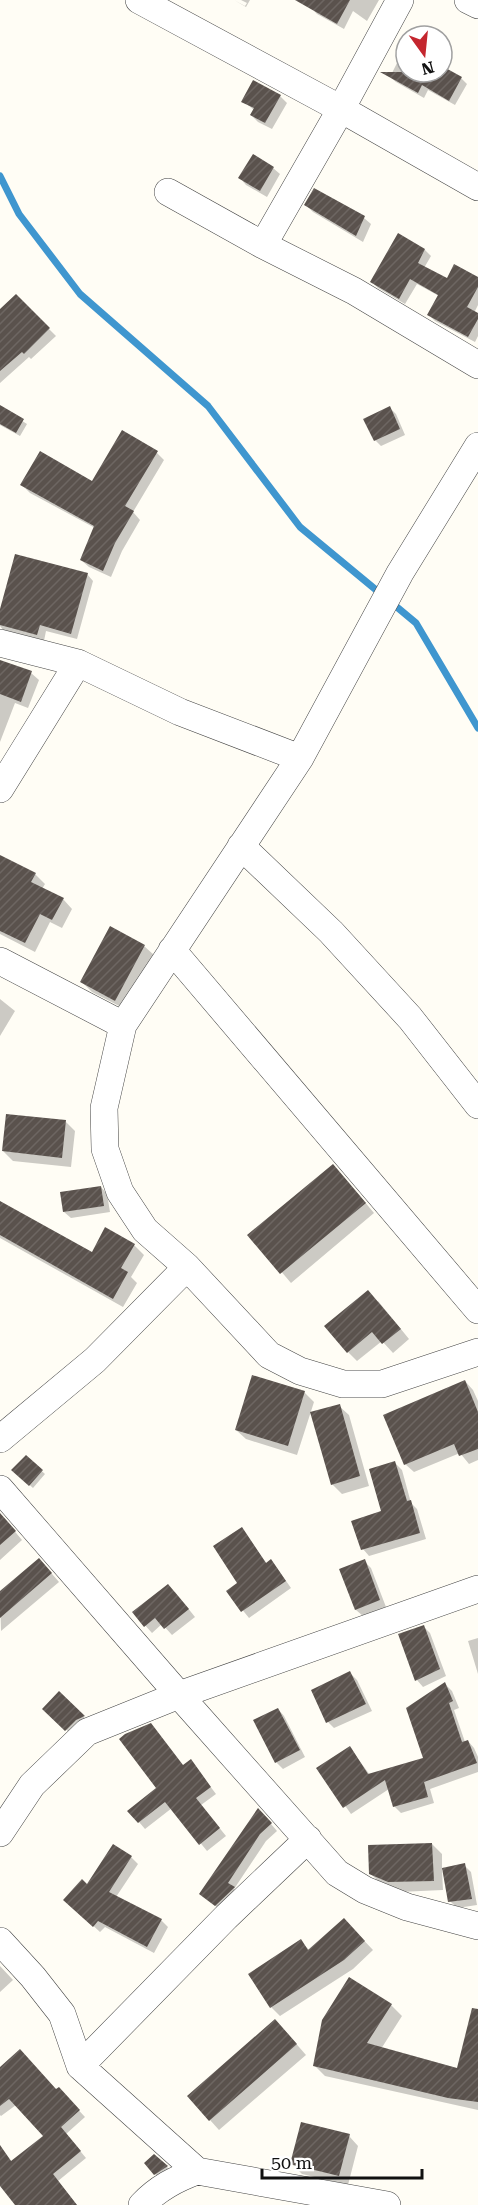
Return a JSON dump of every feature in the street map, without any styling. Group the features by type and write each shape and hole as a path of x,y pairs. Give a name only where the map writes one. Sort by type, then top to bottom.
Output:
{"street":[{"path":"139,0 341,109 478,187"},
{"path":"263,245 400,0"},
{"path":"468,0 478,5"},
{"path":"168,192 263,245 354,291 478,365"},
{"path":"478,446 400,573 300,758 123,1025 104,1108 105,1149 120,1192 145,1230 187,1268 269,1355 300,1371 343,1384 382,1384 478,1352"},
{"path":"0,643 78,663 180,712 300,758"},
{"path":"0,789 78,663"},
{"path":"241,846 331,932 402,1009 478,1105"},
{"path":"172,950 478,1310"},
{"path":"0,961 123,1025"},
{"path":"0,1439 95,1360 187,1268"},
{"path":"0,1489 338,1873 365,1890 407,1907 478,1926"},
{"path":"0,1833 32,1785 87,1732 179,1695 478,1589"},
{"path":"80,2066 226,1917 308,1839"},
{"path":"0,1941 33,1977 62,2014 80,2066 197,2171 387,2205"},
{"path":"142,2205 153,2193 197,2171"}],"building":[{"path":"295,0 350,0 337,24"},
{"path":"380,72 394,72 394,80"},
{"path":"454,73 462,77 449,101 422,85 418,93 402,84 454,84"},
{"path":"253,80 281,95 265,123 250,115 254,108 241,102"},
{"path":"253,154 274,167 260,191 238,178"},
{"path":"314,188 365,216 356,236 304,205"},
{"path":"398,233 425,249 418,263 447,278 454,264 478,277 478,287 467,307 478,313 478,319 468,337 427,315 438,295 410,279 399,299 370,282"},
{"path":"16,294 50,328 24,354 22,352 0,371 0,309"},
{"path":"0,405 24,419 16,433 0,424"},
{"path":"390,406 400,429 374,441 363,419"},
{"path":"122,430 158,451 125,506 134,511 115,543 103,571 80,560 94,526 20,485 40,451 92,481"},
{"path":"15,554 88,573 71,634 40,625 37,635 0,625 0,609"},
{"path":"0,660 32,671 21,702 0,694"},
{"path":"0,855 36,873 31,882 64,898 52,920 40,914 25,943 0,931"},
{"path":"110,926 145,945 115,1001 80,982"},
{"path":"6,1114 66,1120 62,1158 2,1151"},
{"path":"333,1164 366,1203 280,1274 247,1235"},
{"path":"101,1186 104,1206 63,1212 60,1192"},
{"path":"0,1201 92,1252 105,1227 135,1244 121,1268 128,1272 113,1299 0,1235"},
{"path":"368,1290 401,1329 382,1344 372,1332 347,1353 324,1326"},
{"path":"252,1375 305,1391 288,1446 235,1430"},
{"path":"465,1380 478,1412 478,1449 459,1456 454,1444 404,1465 383,1415"},
{"path":"340,1404 360,1476 331,1485 310,1412"},
{"path":"26,1455 43,1470 29,1486 11,1470"},
{"path":"395,1461 407,1501 411,1500 420,1533 361,1550 351,1521 381,1511 369,1469"},
{"path":"0,1513 16,1531 0,1545"},
{"path":"242,1527 266,1563 271,1559 286,1581 241,1612 226,1591 237,1583 213,1546"},
{"path":"39,1558 52,1573 0,1618 0,1591"},
{"path":"365,1559 380,1600 355,1610 339,1569"},
{"path":"168,1584 189,1609 164,1629 155,1618 144,1627 132,1612"},
{"path":"424,1625 440,1669 415,1681 398,1634"},
{"path":"350,1671 366,1704 326,1723 311,1690"},
{"path":"445,1682 453,1701 449,1703 462,1742 468,1740 477,1763 424,1782 428,1797 393,1807 385,1780 343,1808 316,1768 350,1746 368,1774 423,1758 406,1708"},
{"path":"59,1691 85,1716 76,1720 65,1731 42,1709"},
{"path":"278,1708 300,1750 275,1763 253,1720"},
{"path":"151,1723 183,1765 191,1759 211,1787 196,1798 220,1828 199,1845 165,1802 138,1823 127,1811 156,1788 119,1739"},
{"path":"258,1808 272,1823 260,1834 228,1883 235,1887 215,1906 199,1894"},
{"path":"432,1843 434,1881 388,1882 369,1874 368,1845"},
{"path":"113,1844 132,1856 109,1892 162,1919 147,1947 98,1921 93,1927 63,1900 82,1879 87,1884"},
{"path":"465,1863 472,1899 448,1902 442,1868"},
{"path":"344,1918 365,1941 344,1960 270,2008 248,1974 301,1939 308,1950"},
{"path":"349,1977 392,2004 367,2043 457,2068 472,2008 478,2009 478,2102 448,2098 313,2066 322,2020"},
{"path":"275,2019 297,2044 209,2121 187,2096"},
{"path":"20,2049 56,2089 59,2087 80,2110 61,2127 81,2151 53,2174 77,2205 15,2205 0,2186 0,2145 11,2161 43,2136 9,2099 0,2106 0,2067"},
{"path":"301,2122 350,2134 339,2176 290,2164"},
{"path":"154,2154 168,2166 154,2175 144,2163"}],"waterway":[{"path":"0,176 19,214 80,294 208,406 300,527 381,594"},
{"path":"392,603 416,623 478,728"}]}
